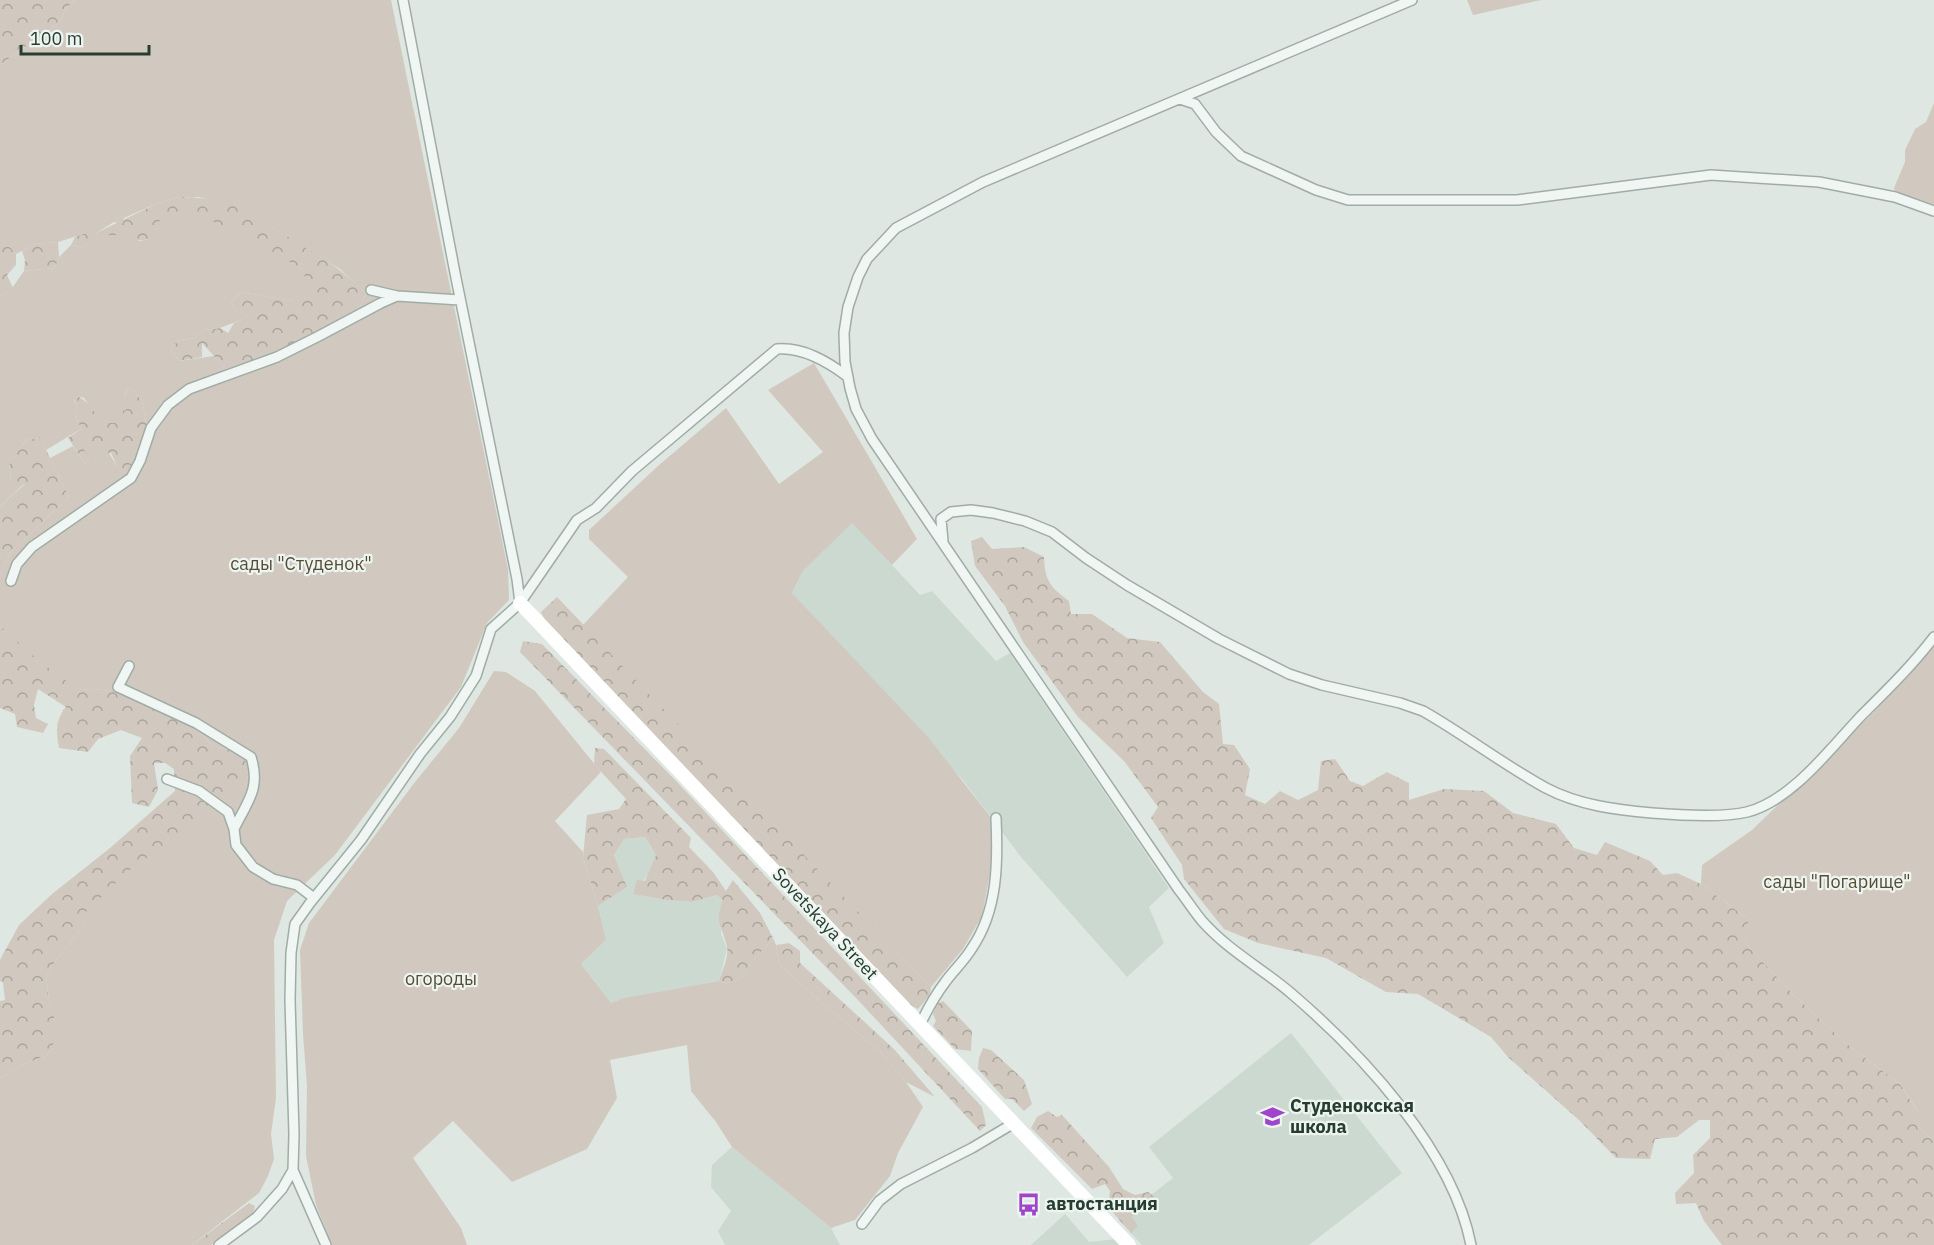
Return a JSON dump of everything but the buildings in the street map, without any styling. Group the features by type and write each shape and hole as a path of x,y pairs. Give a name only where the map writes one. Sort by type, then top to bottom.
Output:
{"street":[{"path":"403,0 520,603"},
{"path":"1412,0 983,182 896,228 867,259 848,307 844,333 845,362 856,409 872,440 1203,922 1228,945 1329,1026 1369,1068 1428,1145 1459,1206 1471,1245"},
{"path":"1180,99 1195,104 1216,132 1241,156 1316,190 1348,200 1517,200 1711,176 1819,183 1895,197 1934,211"},
{"path":"371,290 397,296 460,300"},
{"path":"11,581 16,564 32,547 131,478 151,428 168,405 189,389 277,357 397,296"},
{"path":"326,1245 293,1170 290,1000 291,953 296,924 361,840 420,754 450,717 476,676 491,629 520,603 577,520 596,508 632,471 777,349 790,348 809,355 830,364 848,377"},
{"path":"943,545 940,519 951,512 970,510 1025,521 1052,532 1127,585 1271,666 1322,685 1400,703 1423,711 1547,789 1570,798 1624,811 1676,815 1715,814 1747,812 1767,803 1804,778 1901,676 1934,637"},
{"name":"Sovetskaya Street","path":"520,603 1129,1245"},
{"path":"129,666 118,687 196,723 251,757 256,771 255,788 234,829"},
{"path":"167,779 199,791 228,812 234,829 236,845 253,867 273,879 297,885 314,898"},
{"path":"920,1025 945,982 973,948 988,915 994,889 997,848 996,818"},
{"path":"862,1224 879,1201 901,1184 972,1148 1014,1123"},
{"path":"219,1245 257,1217 282,1189 293,1170"}],"shaded area":[{"path":"852,522 920,595 932,591 996,661 1010,653 1169,888 1149,907 1164,943 1127,977 1021,857 962,779 792,593 803,571"},
{"path":"645,837 656,855 651,870 634,894 692,902 717,895 724,900 721,933 727,949 719,981 623,998 611,1003 581,964 606,940 598,906 627,887 614,855 624,839"},
{"name":"Студенокская школа","path":"1291,1033 1402,1173 1309,1245 1142,1245 1119,1220 1173,1178 1149,1147"},
{"path":"732,1147 831,1228 840,1245 725,1245 718,1231 731,1211 711,1187 712,1165"},
{"path":"1065,1214 1089,1242 1117,1239 1123,1245 1031,1245"}],"green space":[{"path":"0,0 74,0 65,10 60,22 0,65"},
{"name":"сады \"Студенок\"","path":"74,0 391,0 508,569 509,600 487,623 461,687 335,855 287,901 274,940 276,1098 271,1134 274,1159 259,1193 192,1245 0,1245 0,1078 22,1065 46,1056 59,1034 49,1000 46,976 86,923 84,914 128,871 245,786 250,769 242,754 212,745 194,727 123,692 79,690 43,664 0,626 0,575 10,553 69,497 50,458 73,446 86,465 89,459 81,444 86,440 106,449 125,475 133,465 142,446 147,428 142,400 128,387 125,395 133,406 123,411 124,422 110,423 95,413 84,398 77,396 74,400 78,407 75,415 81,429 46,450 40,437 27,440 9,460 11,482 25,483 0,506 0,296 12,288 24,271 55,268 59,257 71,245 83,247 98,236 118,235 126,226 139,241 150,239 157,222 171,216 197,216 233,229 302,269 305,279 302,291 292,301 241,292 231,302 236,311 249,317 220,328 205,330 194,338 177,341 171,349 179,361 214,356 226,369 257,359 336,324 360,306 366,293 340,269 241,208 199,197 178,197 158,203 124,218 122,224 114,222 96,233 90,232 58,242 35,244 16,254 9,246 0,246 0,65 60,22 65,10"},
{"path":"1467,0 1541,0 1473,15"},
{"path":"1934,103 1934,208 1896,193 1894,188 1905,162 1905,150 1915,129 1926,122"},
{"path":"178,197 218,201 249,212 310,249 345,274 366,293 360,306 336,324 317,333 257,359 226,369 202,343 202,357 179,361 171,349 177,341 194,338 205,330 220,328 228,333 234,323 248,317 236,311 231,302 241,292 292,301 302,269 269,251 150,239 140,240 118,236 104,236 83,247 71,245 75,237 90,231 96,233 158,203"},
{"path":"58,242 59,257 55,268 24,271 25,260 22,251 35,244"},
{"path":"0,246 9,246 16,254 16,265 7,275 13,288 0,296"},
{"path":"814,363 917,539 892,565 852,523 803,571 792,593 928,737 992,819 991,868 982,916 963,949 931,987 583,625 628,577 589,539 589,530 658,466 726,408 779,484 823,452 768,390"},
{"path":"128,387 142,400 147,428 142,446 125,476 118,468 111,453 89,459 86,465 68,438 81,429 75,415 78,407 74,399 77,396 110,423 116,422"},
{"path":"40,437 69,497 10,553 0,575 0,506 25,484 11,482 9,460 27,440"},
{"path":"982,537 992,549 1024,547 1044,557 1047,578 1057,592 1069,601 1071,614 1092,614 1127,638 1160,642 1203,692 1219,704 1223,744 1234,745 1250,769 1245,795 1265,804 1280,791 1298,800 1318,790 1321,761 1335,759 1350,781 1363,786 1387,772 1409,783 1409,800 1444,789 1484,791 1513,813 1556,824 1574,848 1597,855 1605,842 1650,861 1663,875 1677,873 1701,884 1747,918 1751,932 1745,943 1795,996 1846,1043 1900,1084 1918,1112 1919,1127 1934,1142 1934,1245 1722,1245 1704,1221 1696,1203 1676,1204 1675,1193 1694,1173 1693,1155 1710,1138 1710,1120 1699,1120 1677,1137 1655,1139 1650,1159 1616,1158 1579,1120 1508,1057 1491,1037 1418,994 1386,992 1326,958 1258,943 1224,929 1184,879 1182,865 1151,818 1158,807 1124,761 1078,717 1023,642 1005,606 975,566 971,541"},
{"path":"557,597 931,987 930,995 918,1009 910,1005 546,622 541,612"},
{"path":"0,626 79,690 123,692 194,727 212,745 242,754 250,769 245,786 86,923 46,976 49,1000 60,1034 46,1056 22,1065 0,1078 0,1001 5,1000 3,983 0,981 0,960 19,925 52,894 110,848 175,791 174,769 165,763 154,763 158,790 149,807 132,803 130,756 142,738 121,730 98,739 88,752 59,748 57,726 66,707 38,689 34,705 36,718 48,724 43,733 17,727 15,714 0,708"},
{"path":"523,641 542,644 678,783 982,1107 986,1125 980,1131 857,999 520,652"},
{"name":"сады \"Погарище\"","path":"1934,645 1934,1142 1919,1127 1917,1110 1900,1084 1846,1043 1795,996 1745,943 1750,932 1747,918 1701,884 1702,865 1752,830 1873,713"},
{"name":"огороды","path":"494,671 506,672 535,691 601,772 555,821 583,852 606,940 581,964 611,1003 623,998 719,981 727,984 738,979 773,938 779,964 881,1052 923,1107 898,1153 890,1176 855,1220 831,1228 732,1147 716,1122 691,1091 687,1045 610,1060 617,1098 587,1149 512,1182 453,1121 413,1158 461,1228 467,1245 332,1245 316,1205 306,1156 307,1086 300,950 309,923 415,782 459,728"},
{"path":"595,748 604,749 691,838 689,847 713,872 726,891 733,880 760,913 773,938 738,979 727,984 719,981 726,960 727,947 719,919 723,900 717,895 692,902 633,894 637,880 645,881 656,855 645,837 624,839 614,855 627,887 598,906 583,857 587,815 619,809 626,799 594,764"},
{"path":"789,943 800,951 800,963 894,1049 935,1097 906,1082 881,1052 779,964 776,945"},
{"path":"943,1001 972,1031 971,1051 955,1049 933,1026 936,1021 933,1014 937,1004"},
{"path":"983,1048 991,1050 1024,1080 1032,1104 1024,1111 1012,1099 1005,1099 978,1069"},
{"path":"1048,1111 1057,1117 1062,1115 1109,1167 1123,1189 1135,1195 1148,1192 1156,1198 1132,1217 1138,1226 1131,1233 1108,1207 1110,1191 1105,1184 1092,1189 1031,1128 1037,1117"},
{"path":"249,1203 255,1206 253,1214 211,1245 192,1245"}],"place":[{"name":"Студенокская школа","path":"1272,1116"},
{"name":"автостанция","path":"1028,1204"}]}
